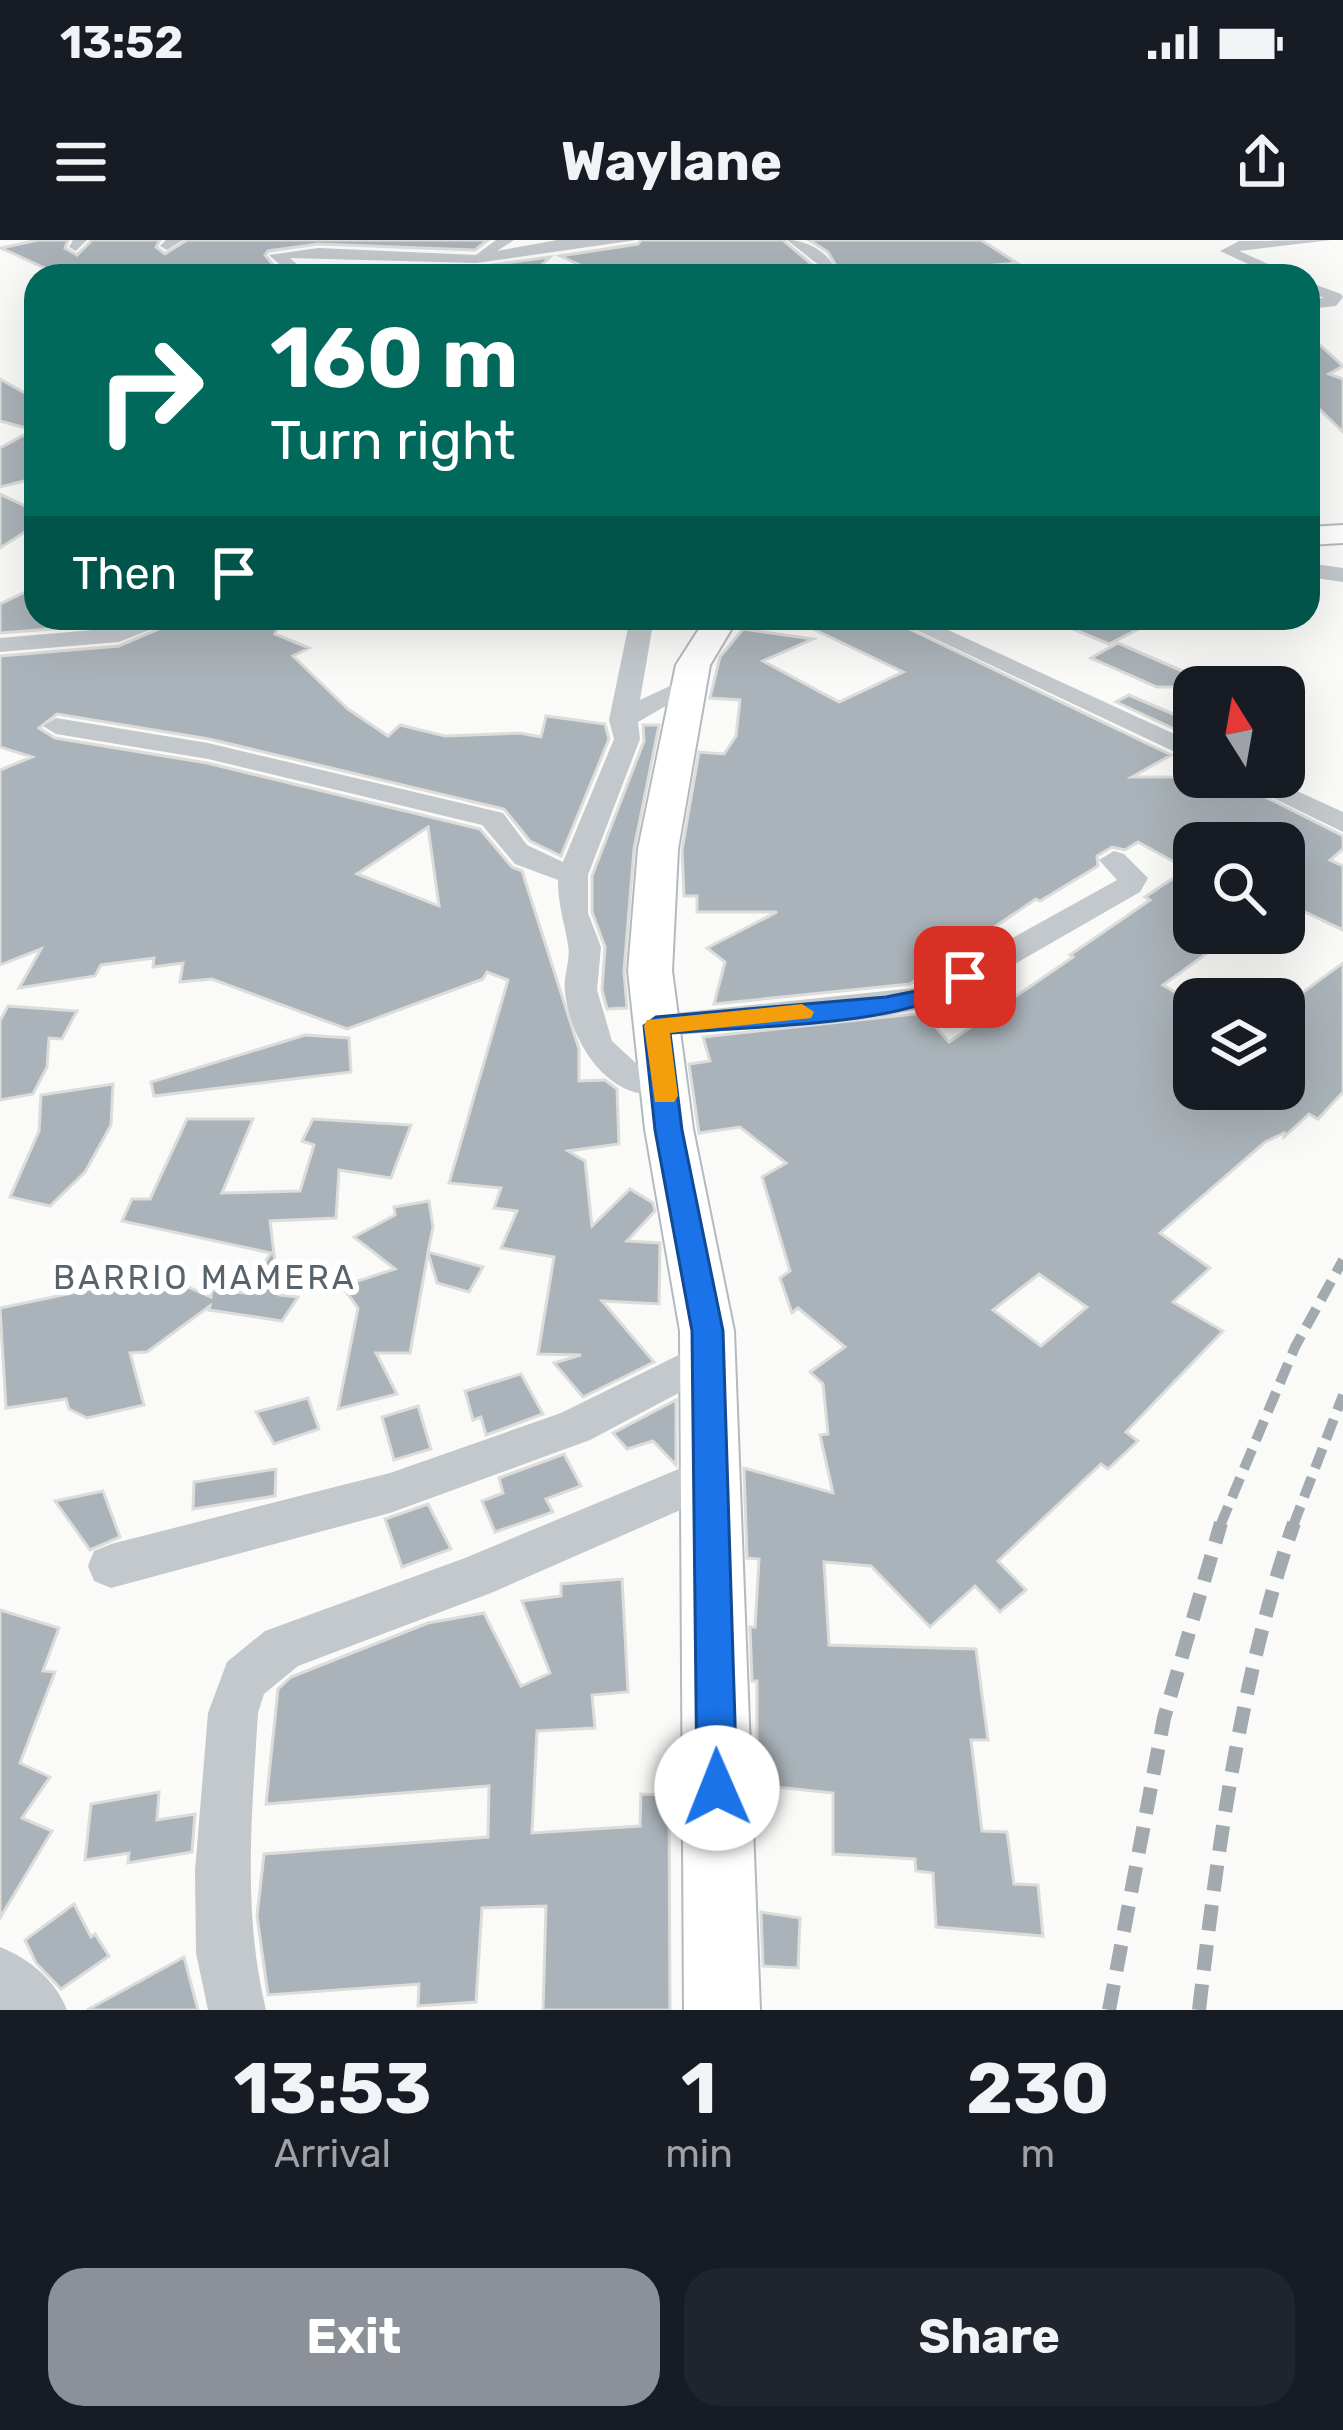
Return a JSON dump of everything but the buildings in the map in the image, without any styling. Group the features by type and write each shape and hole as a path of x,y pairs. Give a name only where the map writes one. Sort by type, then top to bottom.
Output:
{"street":[{"path":"494,256 487,251 507,240"},
{"path":"287,264 276,255 411,254 471,260 559,244 630,240"},
{"path":"794,240 826,264"},
{"path":"1259,264 1227,250 1255,243 1324,240"},
{"path":"1320,293 1335,301 1320,303"},
{"path":"0,645 133,630"},
{"path":"641,630 640,654 622,720 627,739 573,875 573,914 585,946 581,990 596,1046 628,1076 663,1083"},
{"path":"709,630 693,665 658,848 650,970 663,1083 709,1357 722,2010"},
{"path":"929,630 1173,743"},
{"path":"622,720 689,685"},
{"path":"56,726 208,751 493,819 509,849 573,875"},
{"path":"1289,798 1343,823"},
{"path":"656,1026 886,1005 933,995 1129,886 1133,878 1114,860"},
{"path":"111,1566 390,1493 574,1427 709,1357"},
{"path":"237,2010 224,1953 222,1871 232,1713 244,1679 282,1648 474,1577 710,1476"},
{"path":"0,1975 38,2010"}],"railway":[{"path":"1220,1525 1295,1347 1343,1260"},
{"path":"1293,1525 1343,1395"},
{"path":"1109,2010 1164,1718 1220,1525"},
{"path":"1199,2010 1245,1702 1293,1525"}],"slow traffic":[{"path":"664,1096 656,1026 802,1012"}],"district":[{"name":"BARRIO MAMERA","path":"205,1277"}],"route":[{"path":"717,1788 707,1331 668,1130 656,1026 886,1005 933,995 965,977"}]}
